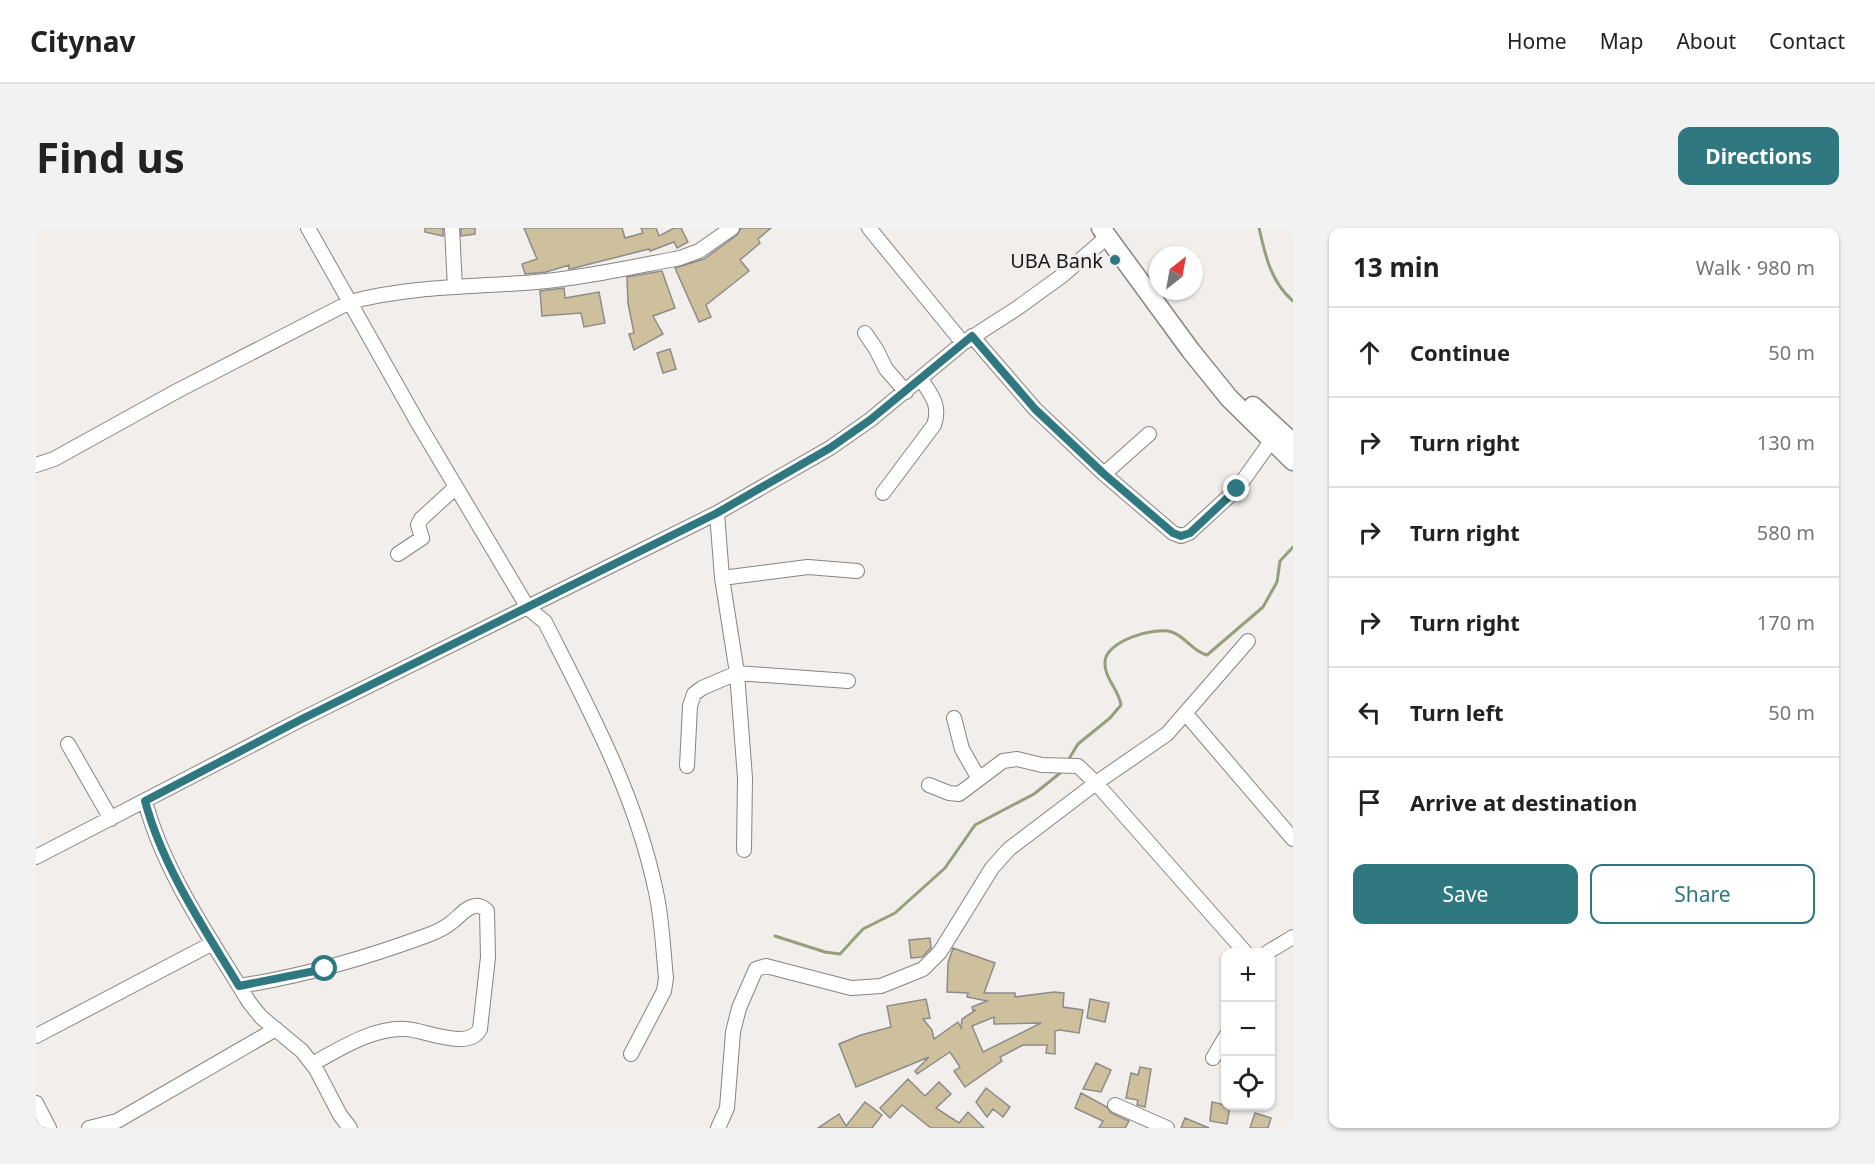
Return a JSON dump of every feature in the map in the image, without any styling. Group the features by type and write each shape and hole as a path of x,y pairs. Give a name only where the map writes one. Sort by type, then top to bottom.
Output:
{"main road":[{"path":"1108,231 1149,279"},
{"path":"1108,231 1229,399 1293,461"},
{"path":"1166,300 1240,394 1293,443"}],"street":[{"path":"309,228 456,487 528,608 545,622 621,776 655,885 666,978 664,992 631,1054"},
{"path":"452,228 455,287"},
{"path":"36,465 54,459 177,391 350,302 373,296 455,287 538,282 680,258 699,251 732,228"},
{"path":"869,228 967,339 1035,409 1104,474 1173,533 1181,536 1190,533 1237,489 1271,441"},
{"path":"36,857 300,720 717,513 830,448 906,392 967,339 1016,309 1063,275 1108,231"},
{"path":"865,333 886,369 906,392"},
{"path":"883,493 934,424 938,413 935,402 921,379"},
{"path":"1104,474 1149,434"},
{"path":"398,554 422,538 418,525 421,519 456,487"},
{"path":"717,513 722,578 737,673 745,778 744,850"},
{"path":"722,578 808,567 857,571"},
{"path":"718,1128 727,1108 733,1032 739,1008 756,969 766,966 851,988 881,986 923,969 940,952 992,868 1009,849 1096,783 1167,734 1248,641"},
{"path":"687,766 690,706 694,694 702,688 737,673 848,681"},
{"path":"1186,714 1293,839"},
{"path":"954,718 962,749 979,779"},
{"path":"68,744 111,819"},
{"path":"929,785 949,793 959,794 1003,761 1017,759 1042,765 1078,766 1096,783 1241,948"},
{"path":"145,801 151,823 168,864 239,986 261,1017 302,1051 328,1089 340,1115 350,1128"},
{"path":"239,986 325,969 435,933 470,907 477,905 487,911 488,957 480,1029 477,1034 455,1040 406,1029 387,1031 361,1039 312,1064"},
{"path":"1275,948 1293,937"},
{"path":"36,1036 213,944"},
{"path":"89,1128 117,1121 276,1029"},
{"path":"1213,1058 1221,1044"},
{"path":"36,1102 49,1128"},
{"path":"1115,1105 1167,1128"}],"building":[{"path":"425,228 443,228 443,236 425,232"},
{"path":"461,228 475,228 475,234 461,236"},
{"path":"524,228 622,228 625,238 643,233 641,228 656,228 659,236 674,228 681,228 688,242 677,248 674,242 650,251 649,249 574,268 569,269 569,265 546,272 525,274 522,264 537,259"},
{"path":"741,228 771,228 758,239 760,243 740,260 749,271 706,305 711,317 699,322 675,268 704,259 737,235"},
{"path":"662,271 675,308 653,316 663,334 634,350 629,334 634,333 628,303 627,277"},
{"path":"564,288 565,298 599,292 605,323 584,327 581,313 542,316 540,291"},
{"path":"670,349 676,369 663,373 657,353"},
{"path":"930,938 931,948 922,957 911,958 909,940"},
{"path":"953,948 995,963 984,993 1015,993 1015,997 1054,992 1064,993 1063,1007 1083,1010 1079,1033 1055,1031 1055,1054 1046,1053 1047,1045 1023,1045 1000,1057 1002,1061 965,1087 954,1071 960,1067 950,1052 917,1074 915,1071 929,1057 856,1087 839,1044 891,1027 887,1006 926,999 930,1018 923,1019 932,1030 934,1039 958,1022 961,1028 962,1019 976,1010 973,1011 972,1007 987,1001 967,997 968,993 947,992 948,963","holes":["994,1017 994,1024 1041,1023 983,1052 972,1026"]},
{"path":"1090,999 1109,1003 1105,1022 1087,1018"},
{"path":"1096,1063 1111,1070 1101,1092 1083,1089"},
{"path":"1140,1067 1151,1069 1145,1107 1137,1105 1138,1100 1126,1098 1131,1073 1138,1075"},
{"path":"908,1079 925,1096 939,1082 951,1094 936,1108 959,1123 968,1112 984,1128 931,1128 902,1105 890,1118 880,1108"},
{"path":"986,1088 1010,1107 1003,1117 993,1109 987,1117 976,1102"},
{"path":"1081,1093 1107,1107 1111,1113 1129,1121 1125,1128 1099,1128 1103,1121 1075,1108"},
{"path":"865,1102 882,1115 872,1128 818,1128 839,1114 846,1126"},
{"path":"1212,1102 1221,1104 1221,1110 1229,1110 1227,1124 1210,1121"},
{"path":"1255,1113 1271,1118 1268,1128 1250,1128"},
{"path":"1185,1118 1209,1128 1181,1128"}],"waterway":[{"path":"1259,228 1274,277 1285,294 1293,301"},
{"path":"1067,762 1078,744 1110,718 1121,705 1105,668 1107,654 1113,648 1144,633 1165,631 1177,634 1198,651 1207,655 1263,607 1277,582 1280,561 1293,547"},
{"path":"775,936 825,952 840,954 863,929 895,913 945,868 975,825 1034,794 1062,770"}],"place":[{"name":"UBA Bank","path":"1115,260"}],"route":[{"path":"325,969 285,979 239,986 168,864 151,823 145,801 300,720 717,513 830,448 870,420 972,336 1035,409 1104,474 1173,533 1181,536 1190,533 1237,489"}]}
